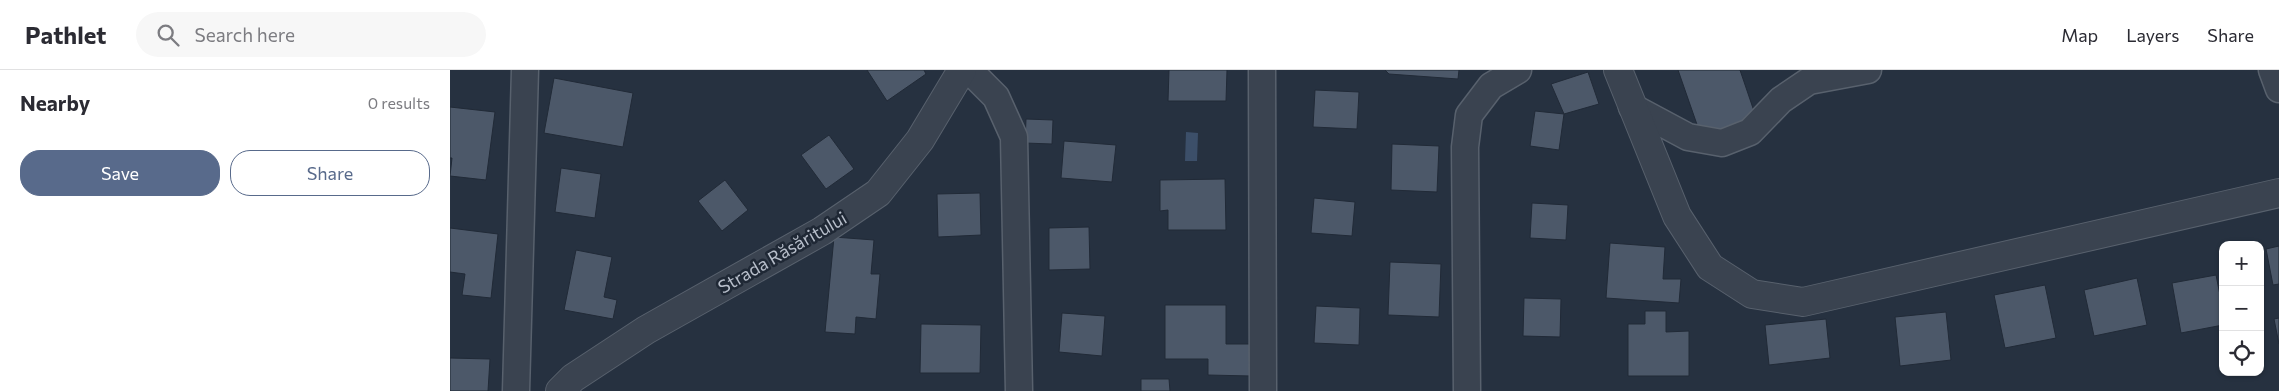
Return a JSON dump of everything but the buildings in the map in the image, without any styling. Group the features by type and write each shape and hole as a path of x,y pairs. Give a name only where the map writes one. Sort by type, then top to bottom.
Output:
{"street":[{"path":"516,391 525,70"},
{"name":"Strada Răsăritului","path":"560,391 573,378 646,330 822,231 878,193 920,140 962,70"},
{"path":"969,70 996,97 1014,137 1019,391"},
{"path":"1262,70 1262,391"},
{"path":"1467,391 1465,147 1469,116 1491,86 1518,70"},
{"path":"1618,70 1677,216 1710,267 1752,294 1803,302 2279,193"},
{"path":"1632,107 1688,136 1722,143 1750,132 1781,100 1809,81 1868,70"},
{"path":"2272,70 2279,89"}],"water":[{"path":"1186,132 1198,133 1197,161 1185,161"}]}
